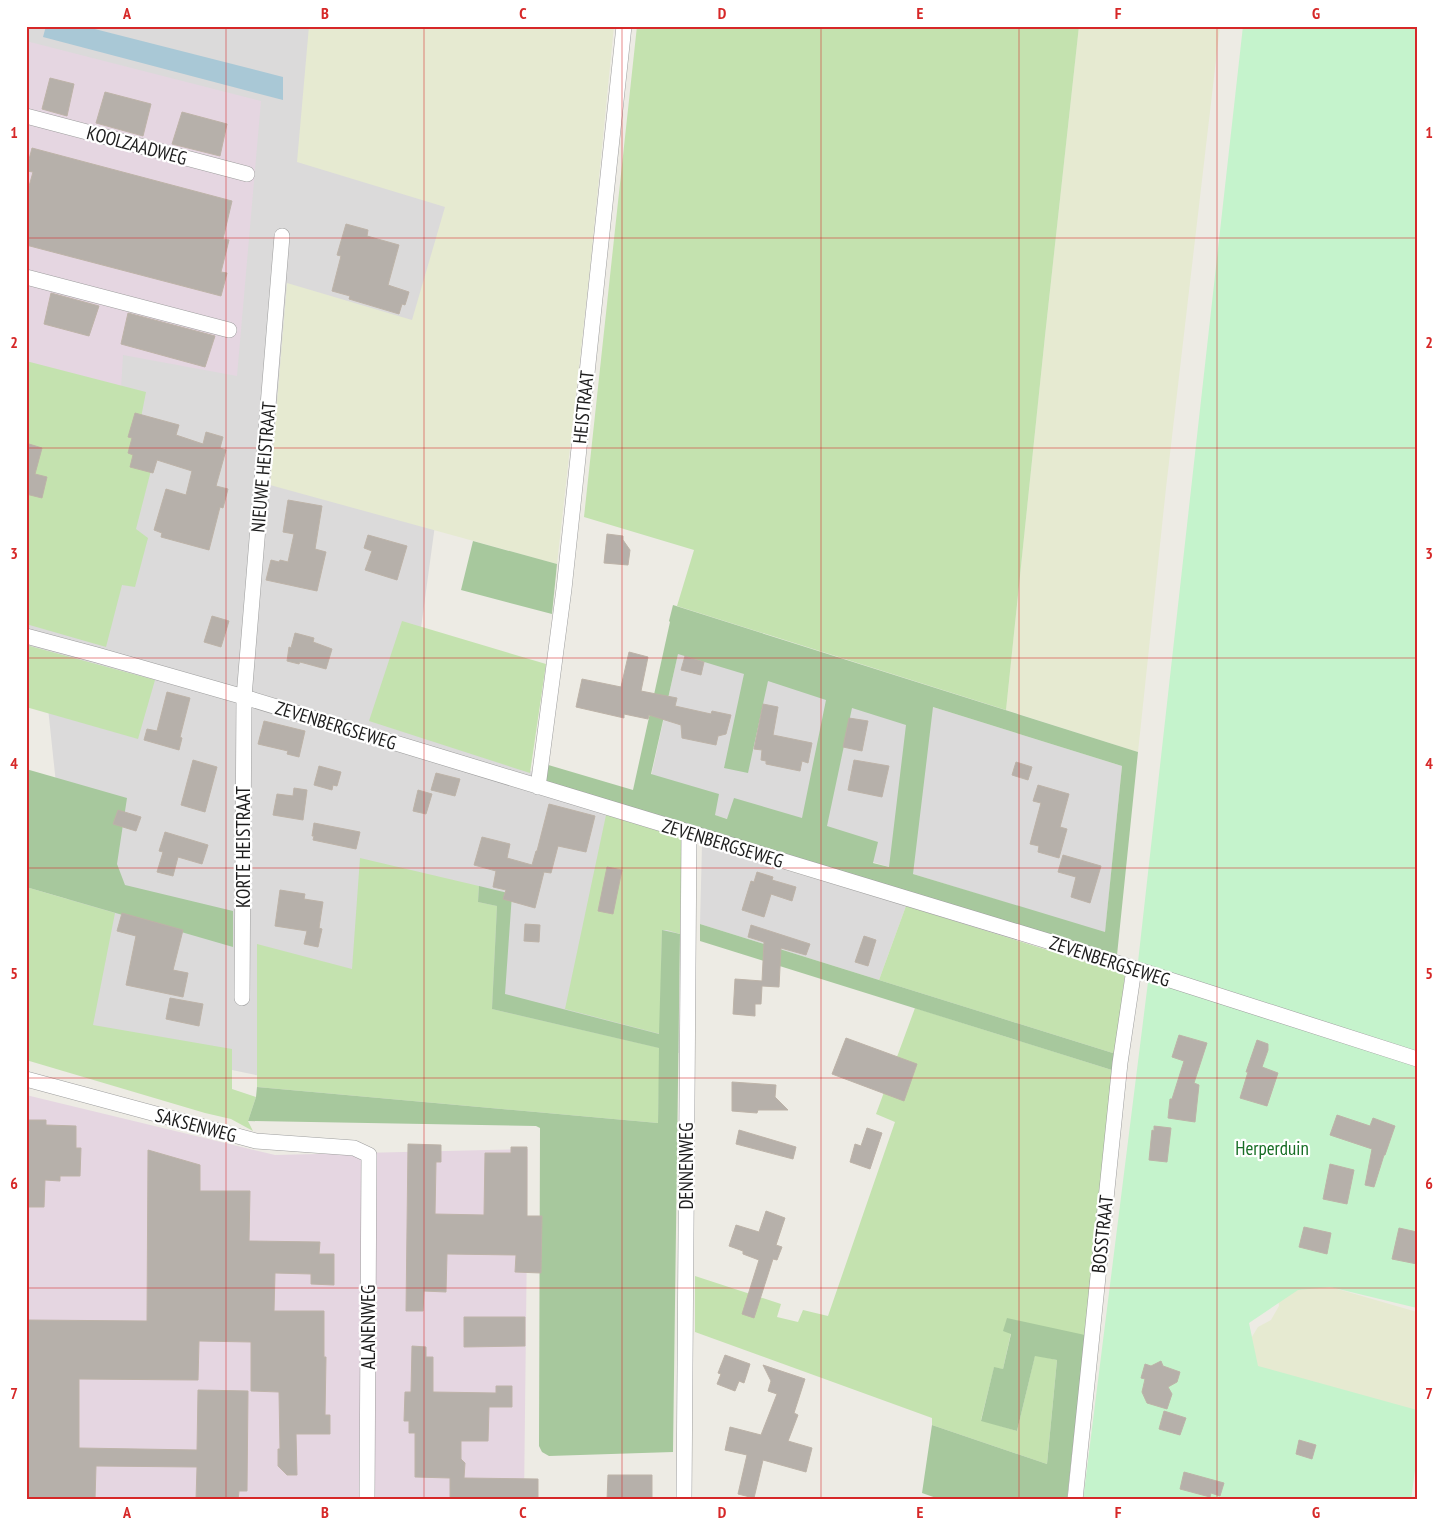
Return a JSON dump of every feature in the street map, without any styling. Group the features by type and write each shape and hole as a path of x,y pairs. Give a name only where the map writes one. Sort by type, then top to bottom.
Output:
{"street":[{"name":"HEISTRAAT","path":"538,786 565,579 624,26"},
{"name":"KOOLZAADWEG","path":"26,116 247,174"},
{"name":"NIEUWE HEISTRAAT","path":"244,697 282,236"},
{"path":"26,277 229,330"},
{"name":"ZEVENBERGSEWEG","path":"26,636 244,697 538,786 1134,969 1417,1059"},
{"name":"KORTE HEISTRAAT","path":"242,998 244,697"},
{"name":"DENNENWEG","path":"684,1500 689,832"},
{"name":"BOSSTRAAT","path":"1075,1500 1120,1063 1134,969"},
{"name":"SAKSENWEG","path":"26,1079 256,1141 354,1148 369,1155"},
{"name":"ALANENWEG","path":"367,1500 369,1155"}],"shaded area":[{"path":"26,26 315,26 451,205 435,525 407,731 676,817 679,1053 486,1016 360,978 270,1078 83,1039 44,670 26,665"},
{"path":"26,41 261,101 237,376 123,355 106,647 26,622"},
{"path":"684,626 1122,766 1105,933 647,795"},
{"path":"702,845 906,906 879,980 700,924"},
{"path":"26,1095 275,1155 528,1149 524,1500 26,1500"}],"green space":[{"path":"309,26 614,26 590,269 557,564 270,485 287,283 412,320 445,207 297,162"},
{"path":"637,26 1079,26 1006,710 677,606 694,550 584,517"},
{"path":"1079,26 1220,26 1166,488 1138,752 1006,710"},
{"name":"Herperduin","path":"1243,26 1417,26 1417,1308 1330,1287 1298,1290 1249,1323 1258,1366 1417,1410 1417,1455 1411,1500 1083,1500 1150,966 1138,962"},
{"path":"26,361 146,392 138,433 158,443 136,529 148,538 135,587 122,585 106,647 26,624"},
{"path":"473,541 557,564 552,614 461,590"},
{"path":"673,605 1138,752 1117,955 543,780 545,764 633,790","holes":["678,654 744,674 724,768 748,773 768,681 826,700 802,818 734,798 727,819 715,815 719,794 651,774","933,707 1122,766 1105,932 913,874","852,708 906,725 889,867 873,863 878,842 827,826"]},
{"path":"402,621 546,664 530,773 369,721"},
{"path":"26,645 155,680 138,739 26,707"},
{"path":"26,769 127,798 117,864 125,885 233,911 233,947 26,887"},
{"path":"606,815 682,838 680,934 662,930 660,1034 565,1009"},
{"path":"360,858 479,886 478,902 497,906 492,1009 660,1048 658,1123 257,1087 257,944 352,969"},
{"path":"479,886 512,894 505,994 659,1034 662,930 680,934 673,1452 549,1456 542,1452 539,1446 540,1128 536,1126 248,1121 256,1097 257,1087 658,1123 659,1048 492,1009 497,906 478,902"},
{"path":"26,887 115,913 93,1025 232,1049 232,1089 256,1097 248,1121 253,1131 231,1119 26,1060"},
{"path":"906,906 1125,974 1116,1054 879,980"},
{"path":"700,924 1116,1054 1115,1071 700,941"},
{"path":"915,1008 1115,1071 1085,1335 1011,1333 1003,1369 994,1368 981,1420 1017,1431 1035,1355 1057,1360 1047,1464 932,1425 932,1418 695,1332 695,1276 781,1304 777,1317 798,1322 803,1310 828,1316 895,1122 876,1114"},
{"path":"1310,1281 1417,1312 1417,1416 1257,1374 1250,1340 1258,1327 1271,1320 1279,1306 1277,1291"},
{"path":"1007,1318 1085,1335 1067,1500 942,1500 922,1493 932,1425 1047,1464 1057,1360 1035,1356 1017,1431 981,1421 994,1367 1003,1369 1011,1334 1003,1331"}],"water":[{"path":"46,26 83,26 283,77 283,100 43,37"}],"building":[{"path":"50,78 74,84 67,116 42,109"},
{"path":"105,92 151,104 143,136 96,123"},
{"path":"182,112 227,124 220,156 172,144"},
{"path":"32,148 232,201 223,239 229,240 221,272 227,273 221,296 26,245 26,197 33,172 26,171"},
{"path":"346,224 368,230 367,236 399,245 388,285 409,292 405,305 402,304 399,314 349,299 350,296 332,291 341,256 337,255"},
{"path":"51,293 99,306 89,336 44,324"},
{"path":"128,313 215,336 205,367 121,344"},
{"path":"135,413 179,425 176,435 203,444 206,432 223,437 220,448 226,450 216,486 228,489 223,508 220,507 209,550 161,537 162,533 154,530 166,489 186,495 192,471 157,460 153,473 130,467 133,455 128,453 132,438 128,437"},
{"path":"29,444 42,448 35,474 47,477 42,498 26,494 26,453"},
{"path":"288,500 322,506 315,549 326,552 317,591 266,580 271,560 288,562 294,534 283,532"},
{"path":"607,534 623,536 623,540 630,550 628,565 604,563"},
{"path":"368,535 407,546 397,580 365,570 372,551 364,548"},
{"path":"212,616 229,621 221,647 204,642"},
{"path":"295,633 314,638 313,642 332,649 326,669 300,662 299,664 287,661 289,647 291,648"},
{"path":"629,652 648,657 641,691 677,698 675,706 711,714 712,711 731,715 726,734 718,736 716,745 682,738 681,725 649,715 648,719 624,714 624,718 576,707 582,679 621,687"},
{"path":"685,656 704,662 701,675 681,670"},
{"path":"167,692 190,698 180,737 182,738 179,750 144,740 147,729 157,731"},
{"path":"763,704 778,707 773,735 812,743 808,763 802,761 800,771 766,764 766,761 761,760 762,750 754,749"},
{"path":"849,718 868,721 862,751 843,747"},
{"path":"264,721 305,731 299,757 287,754 288,751 258,744"},
{"path":"193,760 217,767 205,812 181,805"},
{"path":"854,760 889,766 882,797 848,790"},
{"path":"1016,762 1032,767 1028,780 1012,775"},
{"path":"319,766 341,772 337,786 333,785 332,790 314,785"},
{"path":"436,773 460,779 455,796 431,790"},
{"path":"1038,785 1069,794 1060,827 1067,829 1059,858 1038,852 1039,846 1030,844 1041,803 1033,801"},
{"path":"294,788 307,790 303,820 273,815 277,794 293,796"},
{"path":"418,790 432,794 426,814 413,811"},
{"path":"549,804 595,816 586,852 558,846 551,873 544,872 535,908 503,899 506,890 493,887 496,871 474,865 482,837 510,844 507,858 532,865"},
{"path":"118,810 141,817 136,831 113,824"},
{"path":"314,823 360,832 356,849 313,840"},
{"path":"165,832 208,845 202,864 178,857 173,876 157,872 163,852 159,851"},
{"path":"1063,855 1101,866 1090,903 1071,897 1076,877 1058,872"},
{"path":"607,867 622,870 613,914 598,911"},
{"path":"757,872 773,877 772,880 796,887 792,901 771,894 764,917 742,910 751,881 754,882"},
{"path":"280,890 305,894 304,899 323,902 319,928 322,929 318,947 304,944 307,931 275,926"},
{"path":"122,913 183,930 173,970 188,973 183,997 126,985 136,936 117,931"},
{"path":"525,924 540,925 539,942 524,941"},
{"path":"751,925 810,944 806,955 781,948 779,987 762,986 761,1004 755,1004 755,1016 733,1014 735,979 762,981 764,942 748,937"},
{"path":"864,936 876,940 868,966 855,962"},
{"path":"170,998 203,1004 199,1026 166,1019"},
{"path":"1179,1035 1207,1043 1194,1083 1199,1085 1195,1122 1168,1118 1170,1099 1172,1099 1184,1061 1172,1057"},
{"path":"846,1038 917,1064 904,1101 832,1074"},
{"path":"1257,1040 1268,1044 1268,1050 1262,1067 1278,1073 1267,1106 1240,1098 1248,1072 1246,1072"},
{"path":"732,1082 776,1085 775,1097 788,1110 758,1110 757,1113 732,1111"},
{"path":"1337,1115 1370,1126 1373,1118 1395,1126 1374,1187 1365,1185 1372,1149 1330,1135"},
{"path":"26,1120 46,1120 46,1125 76,1126 76,1148 81,1148 80,1176 60,1176 60,1181 45,1180 44,1207 26,1207"},
{"path":"1154,1126 1171,1128 1167,1162 1149,1160"},
{"path":"867,1128 882,1133 870,1169 850,1162 855,1144 861,1146"},
{"path":"739,1130 796,1147 793,1159 736,1144"},
{"path":"408,1144 441,1145 441,1162 436,1162 435,1214 484,1215 485,1153 511,1153 511,1147 527,1147 527,1216 542,1216 541,1273 515,1272 516,1255 447,1254 446,1292 424,1291 423,1311 406,1311"},
{"path":"148,1150 200,1165 200,1191 250,1191 249,1241 320,1242 319,1254 334,1254 334,1285 311,1284 311,1274 275,1273 274,1311 324,1311 324,1357 326,1357 325,1415 330,1415 330,1434 296,1434 297,1475 287,1475 278,1466 278,1449 280,1449 279,1392 251,1391 251,1342 199,1341 198,1380 79,1379 79,1448 197,1450 198,1390 248,1391 247,1491 239,1491 238,1500 196,1500 197,1467 96,1466 95,1500 26,1500 26,1320 147,1321"},
{"path":"1330,1164 1354,1170 1347,1204 1323,1199"},
{"path":"766,1211 785,1218 776,1245 782,1247 777,1260 773,1259 754,1318 742,1314 759,1260 729,1246 736,1225 759,1232"},
{"path":"1304,1227 1331,1233 1327,1254 1299,1247"},
{"path":"1399,1228 1417,1232 1417,1264 1392,1259"},
{"path":"464,1317 525,1317 525,1346 464,1347"},
{"path":"412,1346 426,1347 426,1357 433,1357 433,1392 496,1393 496,1386 512,1386 512,1407 489,1407 488,1441 461,1441 461,1459 465,1463 464,1478 538,1479 538,1500 450,1500 450,1478 415,1477 415,1433 409,1433 409,1421 404,1421 405,1392 411,1392"},
{"path":"725,1355 750,1364 744,1383 739,1381 735,1391 717,1384 721,1374 718,1373"},
{"path":"1161,1361 1163,1366 1180,1372 1177,1382 1168,1387 1172,1394 1167,1409 1147,1403 1142,1392 1145,1379 1141,1378 1145,1364 1151,1366"},
{"path":"763,1365 805,1379 794,1413 798,1415 788,1441 812,1448 806,1472 763,1460 754,1498 738,1494 747,1455 725,1450 730,1427 761,1435 777,1394 768,1391 771,1381"},
{"path":"1164,1411 1186,1418 1180,1435 1159,1429"},
{"path":"1299,1440 1316,1445 1312,1459 1296,1454"},
{"path":"1184,1472 1224,1483 1220,1496 1211,1493 1210,1497 1180,1489"},
{"path":"608,1475 652,1475 652,1500 607,1500"}]}
